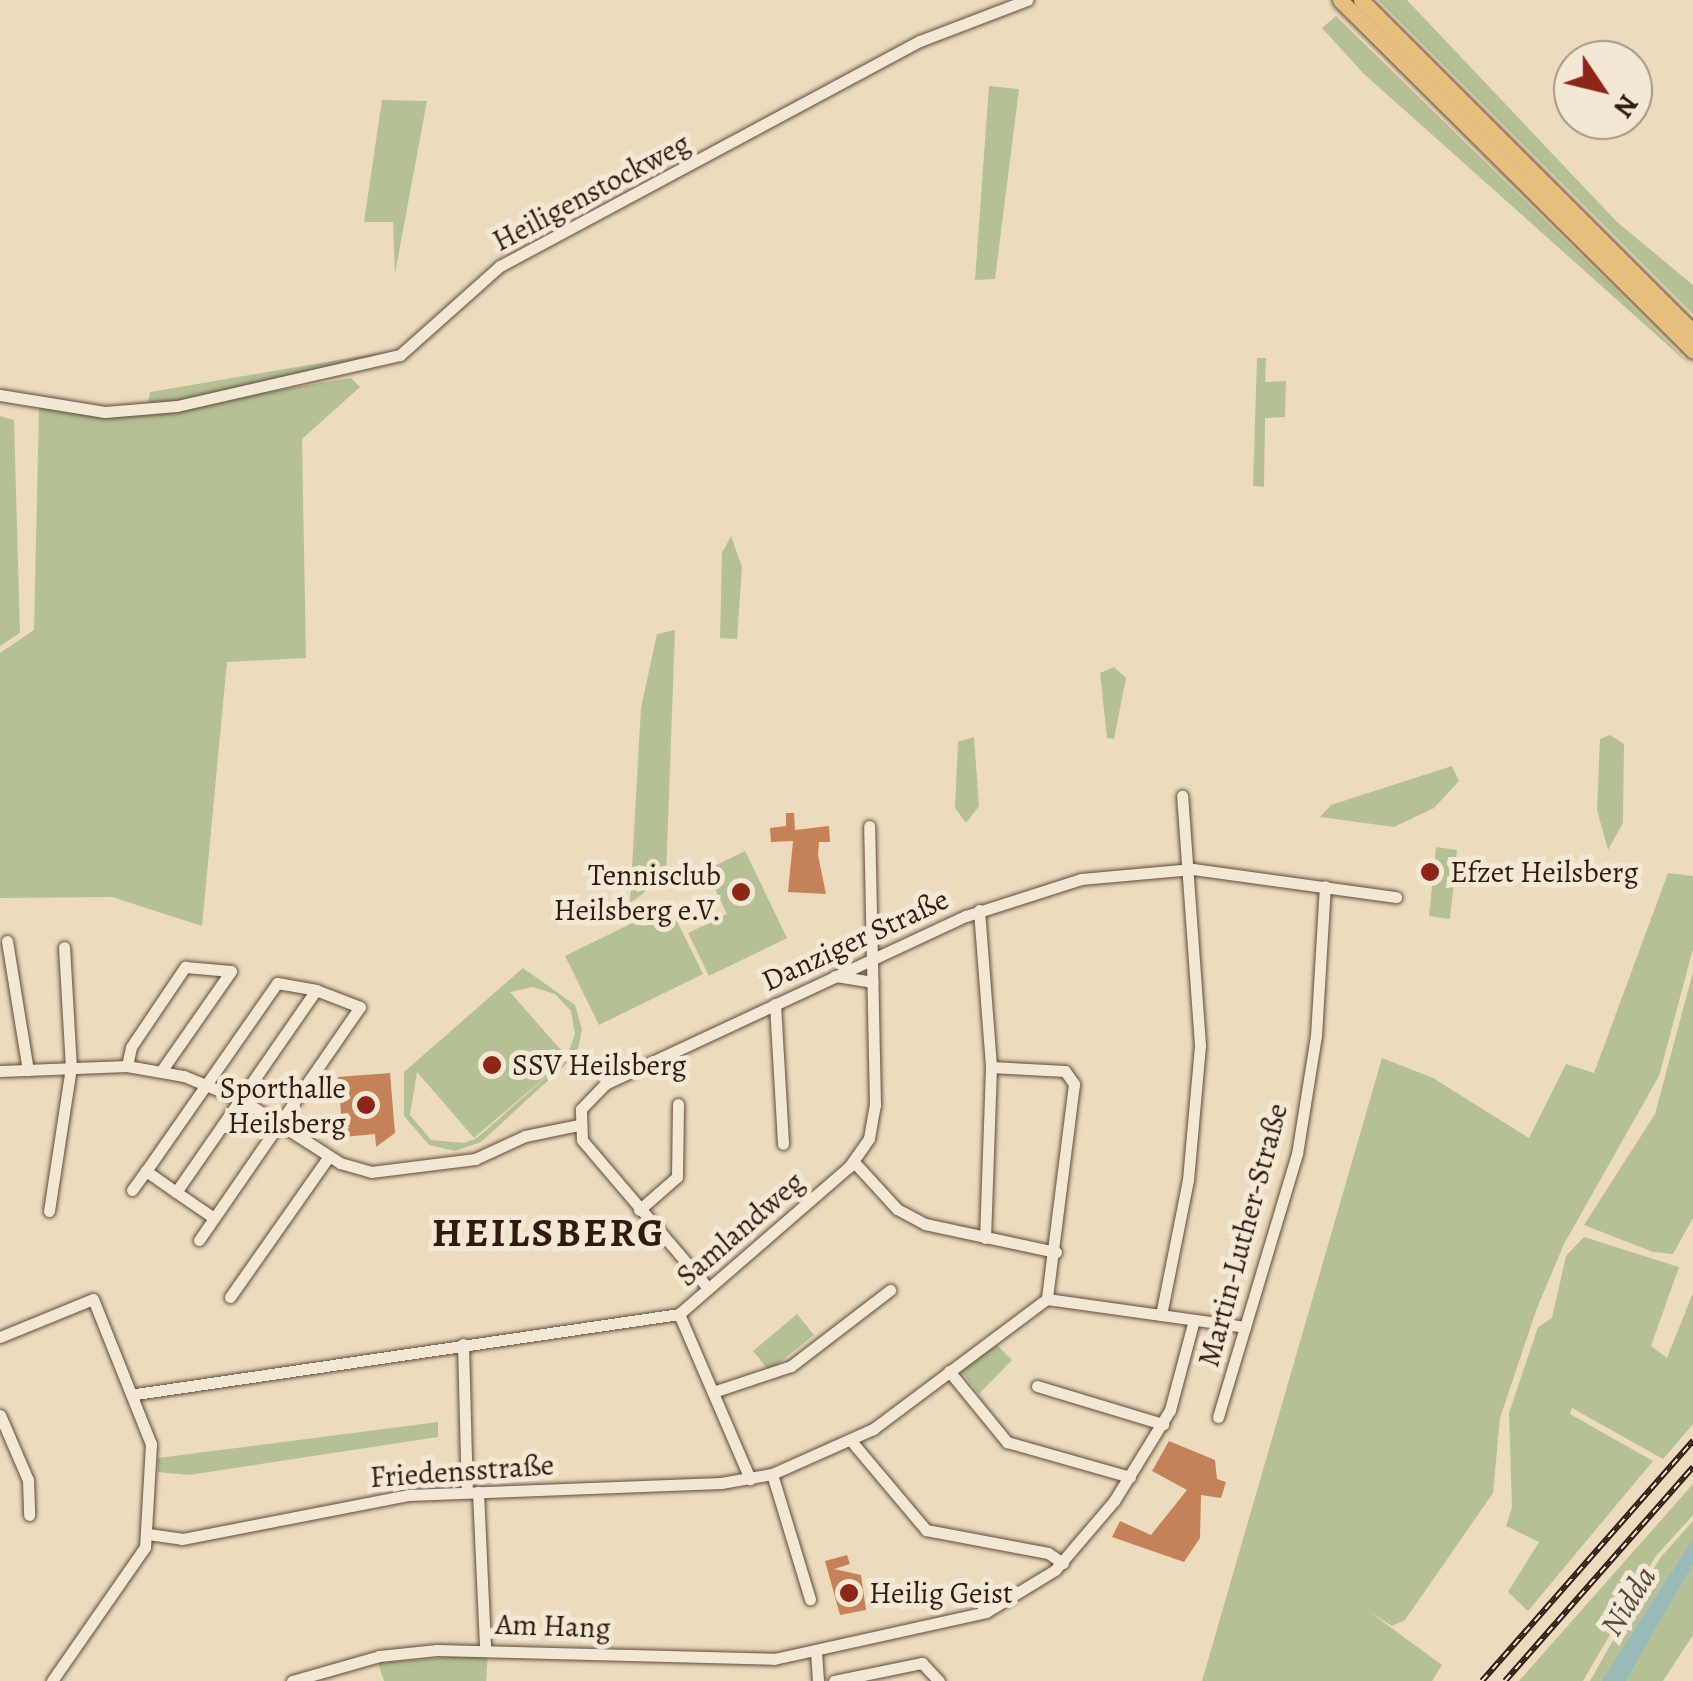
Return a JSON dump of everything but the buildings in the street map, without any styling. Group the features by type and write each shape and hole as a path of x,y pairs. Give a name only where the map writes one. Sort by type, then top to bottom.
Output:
{"highway":[{"path":"1340,0 1693,351"},
{"path":"1360,0 1693,332"}],"street":[{"name":"Heiligenstockweg","path":"0,394 105,412 177,406 400,355 500,266 920,41 1027,0"},
{"path":"1162,1315 1198,1079 1194,886 1182,796"},
{"name":"Samlandweg","path":"136,1394 679,1314 854,1162 874,1116 868,826"},
{"name":"Danziger Straße","path":"578,1125 599,1087 979,910 1095,876 1192,869 1396,897"},
{"name":"Martin-Luther-Straße","path":"1218,1417 1303,1122 1325,886"},
{"path":"979,910 991,1067 985,1238"},
{"path":"7,941 28,1070"},
{"path":"49,1212 71,1068 64,947"},
{"path":"127,1066 130,1047 186,968 230,971 162,1070"},
{"path":"834,976 872,982"},
{"path":"132,1190 277,983 316,990 360,1007 199,1240"},
{"path":"176,1192 316,990"},
{"path":"775,1004 783,1144"},
{"path":"0,1072 127,1066 162,1070 207,1083 242,1100 328,1156 357,1170 424,1168 486,1156 515,1139 578,1125 588,1150 708,1288"},
{"path":"991,1067 1059,1070 1072,1079 1056,1252 1047,1299 1245,1327"},
{"path":"639,1210 678,1178 678,1104"},
{"path":"230,1297 328,1156"},
{"path":"854,1162 902,1213 985,1238 1056,1252"},
{"path":"146,1171 214,1218"},
{"path":"713,1392 791,1366 890,1290"},
{"path":"0,1337 92,1299 136,1394 151,1444 151,1540 52,1681"},
{"name":"Friedensstraße","path":"151,1540 336,1506 473,1492 750,1480 852,1442 1047,1299"},
{"path":"679,1314 750,1480"},
{"name":"Am Hang","path":"292,1681 378,1656 485,1649 754,1660 816,1652 977,1616 1063,1562 1130,1476 1163,1424 1194,1320"},
{"path":"462,1344 485,1649"},
{"path":"949,1371 1007,1442 1130,1476"},
{"path":"1038,1386 1163,1424"},
{"path":"0,1414 28,1480 30,1515"},
{"path":"852,1442 926,1530 1048,1553 1063,1562"},
{"path":"772,1474 810,1599"},
{"path":"816,1652 818,1681"},
{"path":"834,1681 922,1663 938,1681"}],"green space":[{"path":"1378,0 1407,0 1617,222 1693,285 1693,314"},
{"path":"1336,16 1690,365 1364,74 1322,28"},
{"path":"989,86 1019,89 995,279 975,280"},
{"path":"382,100 427,101 395,273 393,222 364,222"},
{"path":"391,351 204,397 148,405 150,392"},
{"path":"1257,358 1266,358 1265,382 1286,381 1285,417 1265,418 1264,487 1253,486"},
{"path":"351,378 360,387 302,439 306,658 227,662 202,926 112,897 0,898 0,653 34,630 39,406 137,414"},
{"path":"0,416 14,420 20,633 0,646"},
{"path":"731,536 742,567 737,639 720,638 722,553"},
{"path":"675,630 666,877 630,903 641,708 657,634"},
{"path":"1114,667 1126,678 1114,739 1107,738 1100,673"},
{"path":"1610,735 1624,744 1623,823 1608,850 1597,810 1600,739"},
{"path":"974,737 979,806 966,823 955,808 958,742"},
{"path":"1452,766 1459,781 1434,808 1394,827 1320,817 1331,805"},
{"path":"1436,847 1457,850 1450,919 1429,916"},
{"name":"Tennisclub Heilsberg e.V.","path":"745,851 787,938 709,976 688,933 727,914 706,870"},
{"path":"1668,873 1693,876 1693,949 1659,1076 1564,1244 1537,1308 1500,1418 1493,1493 1405,1620 1392,1626 1371,1613 1442,1665 1432,1681 1202,1681 1382,1058 1433,1078 1529,1138 1566,1064 1594,1073"},
{"path":"669,905 703,974 599,1025 565,956"},
{"name":"SSV Heilsberg","path":"523,968 575,1005 582,1029 577,1054 481,1142 455,1151 429,1145 404,1116 404,1072","holes":["533,987 555,994 571,1011 575,1034 567,1057 510,992","563,1062 484,1132 475,1139 464,1143 431,1140 410,1115 417,1072 474,1138"]},
{"path":"1693,972 1693,1218 1673,1254 1653,1252 1584,1225 1655,1114"},
{"path":"1584,1237 1679,1267 1651,1346 1667,1358 1693,1293 1693,1424 1663,1459 1572,1408 1570,1414 1653,1461 1528,1611 1508,1592 1539,1542 1506,1526 1512,1507 1509,1413 1538,1327 1552,1318 1566,1256"},
{"path":"797,1314 814,1335 769,1371 753,1351"},
{"path":"995,1343 1012,1360 979,1394 960,1369"},
{"path":"438,1422 438,1437 189,1475 158,1472 158,1458"},
{"path":"1693,1484 1693,1515 1656,1556 1583,1681 1519,1681"},
{"path":"1693,1521 1693,1538 1601,1681 1590,1681 1660,1558"},
{"path":"1693,1565 1693,1635 1663,1681 1626,1681"},
{"path":"488,1654 486,1681 384,1681 378,1663"}],"water":[{"path":"1693,1538 1693,1565 1626,1681 1601,1681"}],"railway":[{"path":"1482,1681 1693,1441"},
{"path":"1505,1681 1693,1467"}],"place":[{"name":"Efzet Heilsberg","path":"1430,872"},
{"name":"Tennisclub Heilsberg e.V.","path":"741,892"},
{"name":"SSV Heilsberg","path":"492,1065"},
{"name":"Sporthalle Heilsberg","path":"366,1105"},
{"name":"Heilig Geist","path":"849,1593"}],"district":[{"name":"HEILSBERG","path":"549,1233"}],"water label":[{"name":"Nidda","path":"1628,1601"}]}
